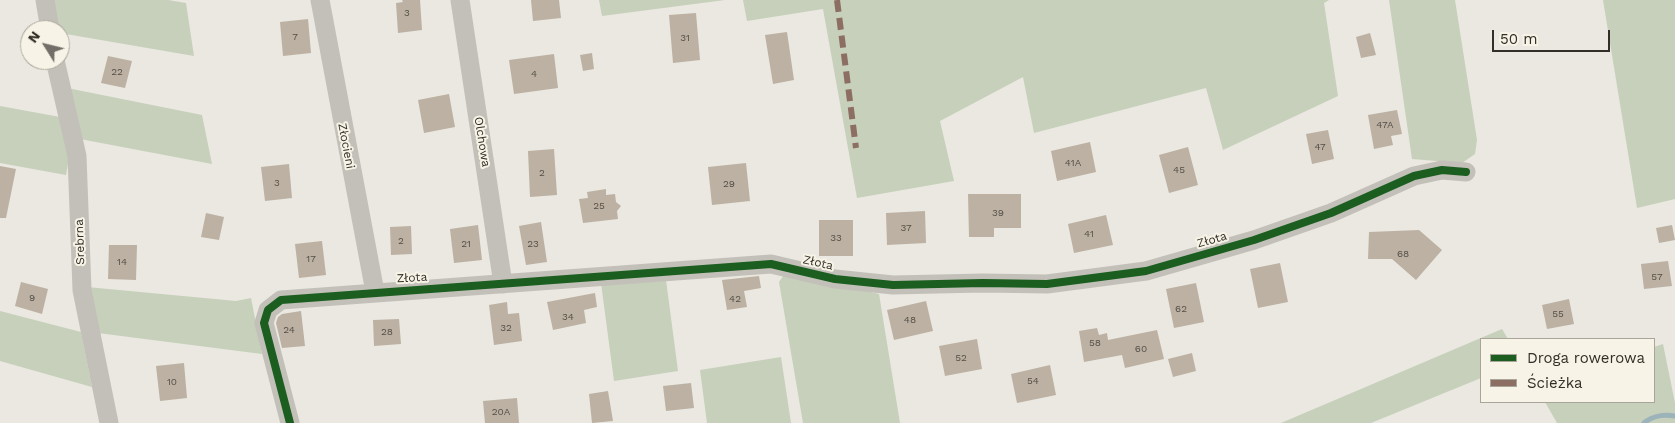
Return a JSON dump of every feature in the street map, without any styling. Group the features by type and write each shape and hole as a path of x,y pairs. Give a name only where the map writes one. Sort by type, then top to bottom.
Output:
{"street":[{"path":"46,0 49,20"},
{"name":"Złocieni","path":"320,0 376,292"},
{"name":"Olchowa","path":"460,0 504,284"},
{"name":"Srebrna","path":"56,70 77,156 82,290 109,423"},
{"name":"Złota","path":"290,423 264,323 268,310 280,300 771,264 834,278 893,285 1047,284 1146,271 1254,240 1331,213 1414,176 1442,170 1466,172"}],"green space":[{"path":"53,0 168,0 186,3 194,56 70,35 70,20 56,20"},
{"path":"599,0 725,0 602,16"},
{"path":"743,0 1329,0 1324,3 1338,96 1223,150 1206,88 1034,133 1023,77 940,121 954,181 857,198 823,9 747,21"},
{"path":"1389,0 1455,0 1477,140 1475,154 1462,163 1412,159"},
{"path":"1603,0 1675,0 1675,199 1637,208"},
{"path":"67,88 202,115 212,164 80,139"},
{"path":"0,106 60,117 70,152 66,175 0,163"},
{"path":"786,272 879,294 900,423 803,423 779,282"},
{"path":"666,280 678,371 614,381 601,283"},
{"path":"87,287 236,301 251,298 262,354 98,333"},
{"path":"0,311 81,332 92,387 0,361"},
{"path":"1502,329 1507,338 1481,338"},
{"path":"1480,338 1480,378 1371,423 1281,423"},
{"path":"1663,344 1675,403 1675,423 1557,423 1546,403 1655,403 1655,347"},
{"path":"781,357 791,423 707,423 700,370"}],"building":[{"path":"402,0 420,0 422,30 398,33 396,3 403,2"},
{"path":"531,0 559,0 561,18 533,21"},
{"path":"696,13 700,60 673,63 669,15"},
{"path":"308,19 311,53 283,56 280,22"},
{"path":"787,32 794,80 773,84 765,35"},
{"path":"1370,33 1376,55 1361,58 1356,37"},
{"path":"592,53 594,69 583,71 580,55"},
{"path":"554,54 558,88 514,94 509,60"},
{"path":"108,56 132,61 125,88 101,83"},
{"path":"449,94 455,127 424,133 418,100"},
{"path":"1397,110 1402,134 1391,136 1393,145 1374,149 1368,115"},
{"path":"1328,130 1334,159 1312,164 1306,134"},
{"path":"1090,142 1096,172 1057,181 1051,151"},
{"path":"1188,147 1198,185 1169,193 1159,155"},
{"path":"554,149 557,195 530,197 528,151"},
{"path":"746,163 750,201 712,205 708,167"},
{"path":"289,164 292,198 265,201 261,167"},
{"path":"0,166 16,169 6,218 0,218"},
{"path":"606,189 606,195 615,194 616,202 621,206 617,211 618,219 583,223 579,199 588,198 587,192"},
{"path":"968,194 1021,194 1021,228 994,228 994,237 969,237"},
{"path":"925,211 926,243 887,245 886,213"},
{"path":"206,213 224,217 219,240 201,237"},
{"path":"1106,215 1113,245 1074,253 1068,224"},
{"path":"819,220 853,220 853,256 819,256"},
{"path":"541,222 547,262 526,265 519,226"},
{"path":"478,225 482,260 454,263 450,229"},
{"path":"1672,225 1675,240 1659,243 1656,228"},
{"path":"411,226 412,254 391,255 390,227"},
{"path":"1419,230 1442,250 1416,280 1392,259 1368,259 1369,232"},
{"path":"322,241 326,275 299,278 295,244"},
{"path":"109,245 137,245 136,280 108,279"},
{"path":"1668,261 1672,286 1644,289 1641,264"},
{"path":"1280,263 1288,302 1258,308 1250,269"},
{"path":"759,276 761,288 744,291 747,307 727,310 722,280"},
{"path":"21,282 48,289 42,314 15,306"},
{"path":"1196,283 1204,322 1174,328 1166,289"},
{"path":"595,293 597,307 584,310 586,323 553,330 547,302"},
{"path":"1569,299 1574,324 1547,329 1542,305"},
{"path":"926,301 933,331 894,340 887,310"},
{"path":"507,302 508,314 519,313 522,341 494,345 489,305"},
{"path":"301,311 305,346 282,348 276,323 278,317 282,314"},
{"path":"399,319 401,344 374,346 373,320"},
{"path":"1097,328 1099,335 1107,333 1108,340 1157,330 1164,359 1125,368 1122,355 1084,362 1079,331"},
{"path":"977,339 982,369 945,376 939,346"},
{"path":"1192,353 1196,371 1173,377 1168,359"},
{"path":"184,363 187,398 160,401 156,366"},
{"path":"1050,365 1056,395 1017,403 1011,374"},
{"path":"691,383 694,408 666,411 663,386"},
{"path":"608,391 613,421 592,423 589,394"},
{"path":"517,398 519,423 485,423 483,401"}],"waterway":[{"path":"1644,423 1658,416 1675,416"}],"marked path":[{"path":"837,0 856,148"}],"cycle path":[{"path":"290,423 264,323 268,310 281,300 771,264 835,279 893,285 1047,284 1146,271 1254,240 1331,213 1414,176 1442,170 1466,172"}]}
